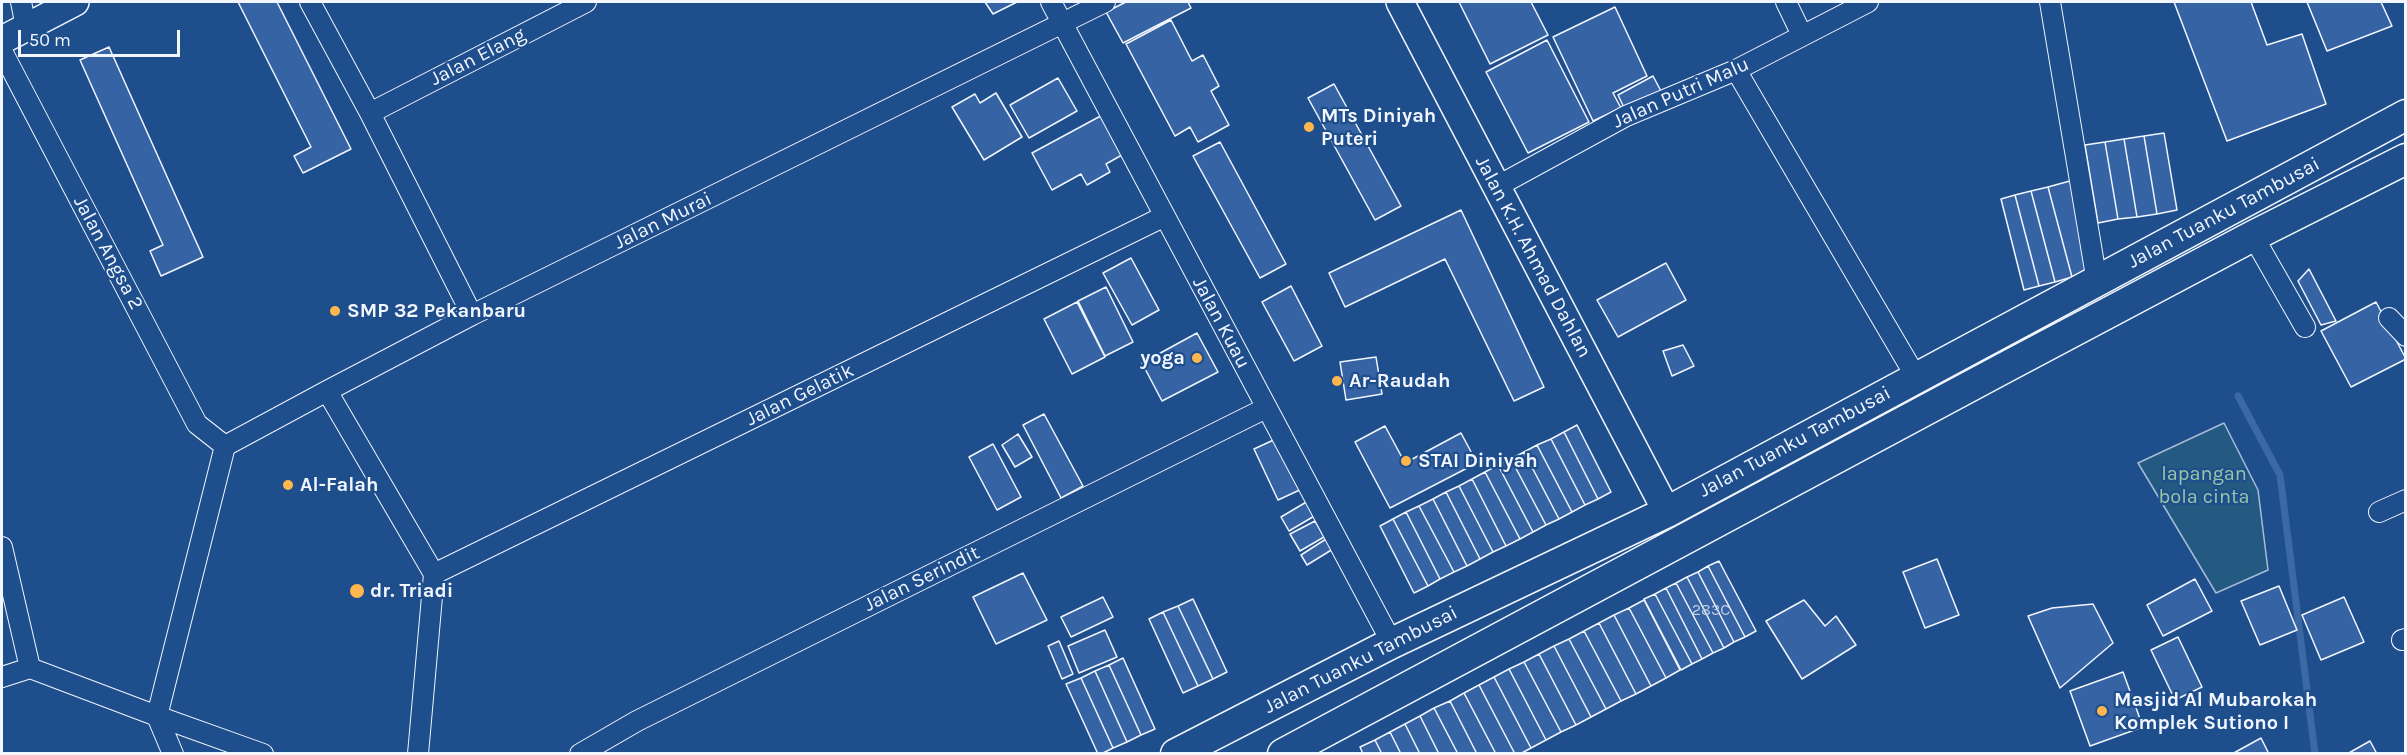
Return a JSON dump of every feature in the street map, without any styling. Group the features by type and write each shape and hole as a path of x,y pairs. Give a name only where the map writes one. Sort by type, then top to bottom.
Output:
{"main road":[{"path":"2,40 23,14 75,2"},
{"name":"Jalan K.H. Ahmad Dahlan","path":"1400,2 1667,512"},
{"name":"Jalan Tuanku Tambusai","path":"1176,753 1392,643 1667,512 2406,115"},
{"name":"Jalan Tuanku Tambusai","path":"1284,753 2253,236 2406,159"}],"street":[{"path":"310,2 370,113 472,315"},
{"name":"Jalan Elang","path":"370,113 586,2"},
{"name":"Jalan Kuau","path":"1051,2 1392,643"},
{"name":"Jalan Murai","path":"225,447 472,315 1105,2"},
{"path":"1786,2 1802,35"},
{"name":"Jalan Putri Malu","path":"1496,187 1626,116 1736,70 1868,2"},
{"path":"2050,2 2097,282"},
{"name":"Jalan Angsa 2","path":"2,51 197,424 225,447"},
{"path":"1736,70 1916,377"},
{"name":"Jalan Gelatik","path":"434,574 1166,216"},
{"path":"2253,236 2305,327"},
{"path":"2389,318 2406,336"},
{"path":"327,391 434,574 418,753"},
{"name":"Jalan Serindit","path":"580,753 637,721 1266,408"},
{"path":"173,753 157,716 225,447"},
{"path":"2379,512 2406,500"},
{"path":"2,547 30,668"},
{"path":"2,677 30,668 263,753"}],"green space":[{"name":"lapangan bola cinta","path":"2224,423 2258,490 2268,570 2216,593 2138,463"}],"building":[{"path":"238,2 277,2 351,149 303,173 294,156 311,147"},
{"path":"985,2 1017,2 993,14"},
{"path":"1126,2 1188,2 1191,8 1123,43 1106,12"},
{"path":"1459,2 1531,2 1548,35 1490,64"},
{"path":"2174,2 2251,2 2267,45 2302,34 2326,104 2227,141"},
{"path":"2307,2 2381,2 2392,26 2327,51"},
{"path":"1615,7 1647,76 1613,93 1621,108 1593,121 1553,37"},
{"path":"1171,20 1192,61 1203,55 1219,86 1211,91 1229,125 1198,142 1190,127 1175,136 1126,44"},
{"path":"1547,40 1589,122 1528,153 1486,72"},
{"path":"109,47 203,257 161,276 150,251 163,245 80,60"},
{"path":"1653,76 1662,93 1626,112 1618,95"},
{"path":"1058,78 1077,111 1029,138 1010,105"},
{"path":"1334,84 1401,206 1375,220 1308,98"},
{"path":"996,93 1022,137 984,160 952,107 975,94 980,103"},
{"path":"1108,112 1129,151 1106,164 1110,172 1087,185 1081,174 1052,190 1032,153"},
{"path":"2164,133 2177,210 2157,214 2144,136"},
{"path":"2144,136 2157,214 2137,217 2124,139"},
{"path":"2124,139 2137,217 2118,219 2105,142"},
{"path":"1220,142 1286,264 1260,278 1193,156"},
{"path":"2105,142 2118,219 2098,223 2085,145"},
{"path":"2077,179 2092,272 2072,277 2048,187"},
{"path":"2048,187 2072,277 2055,282 2031,191"},
{"path":"2031,191 2055,282 2039,286 2015,195"},
{"path":"2015,195 2039,286 2024,290 2001,199"},
{"path":"1461,210 1544,387 1514,401 1445,259 1345,307 1329,273"},
{"path":"1131,258 1159,310 1132,325 1103,273"},
{"path":"1666,263 1686,300 1618,337 1597,300"},
{"path":"2309,269 2336,321 2321,325 2298,281"},
{"path":"1291,286 1322,346 1294,361 1262,302"},
{"path":"1106,287 1133,342 1105,356 1078,301"},
{"path":"1077,302 1105,357 1072,374 1044,319"},
{"path":"2376,302 2406,359 2351,387 2321,331"},
{"path":"1197,333 1218,372 1162,401 1142,363"},
{"path":"1683,345 1694,366 1672,376 1663,351"},
{"path":"1376,357 1382,394 1346,400 1340,362"},
{"path":"1044,414 1083,486 1061,498 1023,425"},
{"path":"1577,425 1611,492 1598,499 1564,432"},
{"path":"1385,426 1405,463 1461,433 1477,463 1390,508 1355,442"},
{"path":"1564,432 1598,499 1585,505 1551,439"},
{"path":"1018,434 1032,457 1015,467 1002,445"},
{"path":"1280,437 1304,488 1278,500 1254,449"},
{"path":"1551,439 1585,505 1572,512 1537,445"},
{"path":"993,444 1021,497 997,510 969,457"},
{"path":"1537,445 1572,512 1559,519 1524,452"},
{"path":"1524,452 1559,519 1546,525 1511,459"},
{"path":"1511,459 1546,525 1533,532 1498,465"},
{"path":"1498,465 1533,532 1520,539 1485,472"},
{"path":"1485,472 1520,539 1506,546 1472,479"},
{"path":"1472,479 1506,546 1493,552 1459,486"},
{"path":"1459,486 1493,552 1480,559 1446,492"},
{"path":"1446,492 1480,559 1467,566 1433,499"},
{"path":"1433,499 1467,566 1454,572 1419,506"},
{"path":"1308,501 1316,515 1289,531 1281,517"},
{"path":"1419,506 1454,572 1440,579 1406,512"},
{"path":"1406,512 1440,579 1428,586 1393,519"},
{"path":"1393,519 1428,586 1414,593 1380,526"},
{"path":"1315,521 1324,537 1300,551 1290,534"},
{"path":"1326,539 1333,549 1307,565 1301,555"},
{"path":"1937,559 1959,615 1925,628 1903,572"},
{"path":"1719,561 1756,631 1745,637 1708,566"},
{"path":"1708,566 1745,637 1734,642 1698,572"},
{"path":"1698,572 1734,642 1724,648 1687,577"},
{"path":"1023,573 1047,620 996,644 973,597"},
{"path":"1687,577 1724,648 1713,653 1676,583"},
{"path":"2195,579 2212,611 2163,636 2147,605"},
{"path":"1676,583 1713,653 1702,659 1666,588"},
{"path":"2279,586 2297,630 2260,645 2241,601"},
{"path":"1666,588 1702,659 1692,664 1655,594"},
{"path":"1655,594 1692,664 1681,670 1644,599"},
{"path":"1103,597 1113,617 1071,637 1061,617"},
{"path":"2344,597 2364,642 2321,660 2302,615"},
{"path":"1193,599 1227,672 1213,679 1178,606"},
{"path":"1644,600 1680,670 1666,678 1629,608"},
{"path":"1804,600 1825,626 1836,616 1856,645 1802,679 1766,621"},
{"path":"2093,604 2113,643 2060,688 2028,616 2052,608"},
{"path":"1178,606 1213,679 1198,686 1163,612"},
{"path":"1629,608 1666,678 1651,686 1614,615"},
{"path":"1163,612 1198,686 1183,693 1149,619"},
{"path":"1614,615 1651,686 1636,694 1599,623"},
{"path":"1599,623 1636,694 1621,701 1584,631"},
{"path":"1105,630 1117,657 1079,673 1068,646"},
{"path":"1584,631 1621,701 1606,709 1569,639"},
{"path":"2178,637 2202,687 2175,700 2151,650"},
{"path":"1569,639 1606,709 1591,717 1554,646"},
{"path":"1059,641 1073,674 1062,679 1048,646"},
{"path":"1554,646 1591,717 1576,725 1539,654"},
{"path":"1539,654 1576,725 1561,732 1524,662"},
{"path":"1123,658 1155,729 1141,735 1109,665"},
{"path":"1524,662 1561,732 1546,740 1509,669"},
{"path":"1109,665 1141,735 1127,742 1095,671"},
{"path":"1509,669 1546,740 1531,748 1494,677"},
{"path":"1095,671 1127,742 1113,748 1081,678"},
{"path":"2123,672 2143,727 2090,746 2070,691"},
{"path":"1494,677 1531,748 1520,754 1515,754 1479,685"},
{"path":"1081,678 1113,748 1101,754 1098,754 1066,684"},
{"path":"1479,685 1515,754 1496,754 1464,693"},
{"path":"1464,693 1496,754 1477,754 1450,701"},
{"path":"1450,701 1477,754 1458,754 1434,708"},
{"path":"1434,708 1458,754 1439,754 1420,716"},
{"path":"1420,716 1439,754 1420,754 1405,724"},
{"path":"1405,724 1420,754 1401,754 1390,732"},
{"path":"1390,732 1401,754 1382,754 1375,740"},
{"path":"2261,738 2269,754 2232,754"},
{"path":"1375,740 1382,754 1363,754 1360,747"},
{"path":"2370,741 2377,754 2347,754"}],"waterway":[{"path":"2238,396 2280,475 2315,754"}],"place":[{"name":"MTs Diniyah Puteri","path":"1309,127"},
{"name":"SMP 32 Pekanbaru","path":"335,311"},
{"name":"yoga","path":"1197,358"},
{"name":"Ar-Raudah","path":"1337,381"},
{"name":"STAI Diniyah","path":"1406,461"},
{"name":"Al-Falah","path":"288,485"},
{"name":"dr. Triadi","path":"357,591"},
{"name":"Masjid Al Mubarokah Komplek Sutiono I","path":"2102,711"}]}
